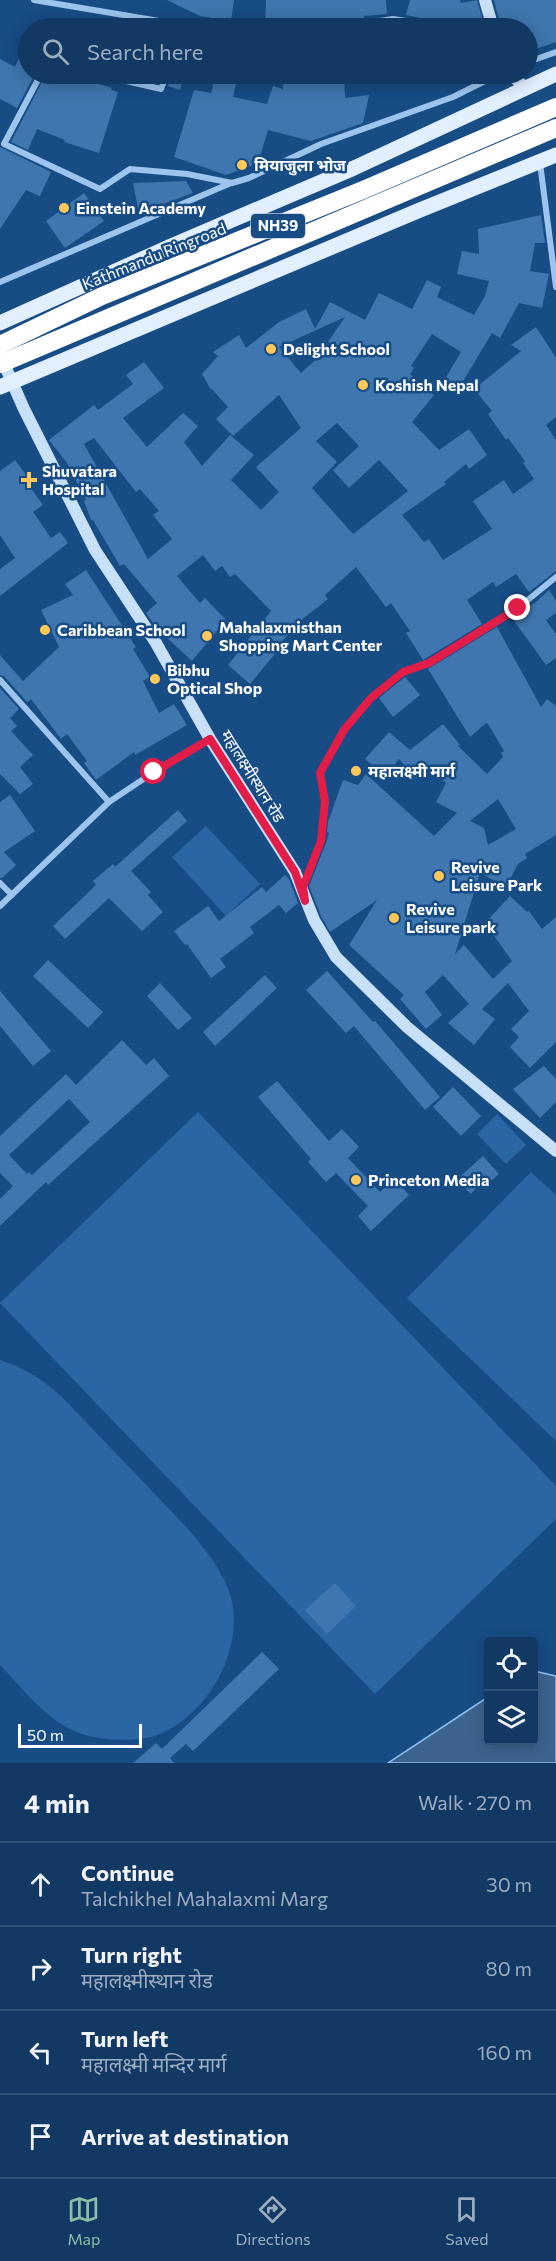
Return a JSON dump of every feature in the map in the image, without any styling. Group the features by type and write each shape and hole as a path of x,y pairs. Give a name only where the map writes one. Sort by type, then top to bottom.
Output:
{"highway":[{"name":"Kathmandu Ringroad","path":"1,357 102,296 363,190 556,108"},
{"name":"NH39","path":"1,357 556,128"}],"main road":[{"path":"538,81 556,74"},
{"path":"0,323 171,246 354,168 531,84"},
{"path":"6,385 409,215 556,156"}],"street":[{"path":"34,0 133,18"},
{"path":"485,0 490,18"},
{"path":"538,58 556,52"},
{"path":"36,84 4,144 100,189 130,169 187,174 231,183"},
{"path":"139,84 161,89 163,84"},
{"path":"0,282 231,183 249,178 321,144 453,98 480,84"},
{"path":"521,84 524,87"},
{"path":"540,162 556,287"},
{"name":"महालक्ष्मीस्थान रोड","path":"1,357 6,385 24,409 95,550 156,643 210,739 295,872 305,901 336,957 407,1027 556,1151"},
{"path":"305,901 303,887 321,841 325,802 320,773 344,730 371,698 403,672 429,663 518,608 556,578"},
{"path":"0,680 109,802"},
{"path":"0,906 109,802 210,739"},
{"path":"0,884 12,895"}],"shaded area":[{"path":"206,826 260,884 226,916 172,857"},
{"path":"198,1112 556,1486 556,1519 375,1694 0,1303"},
{"path":"497,1114 526,1145 506,1164 477,1134"},
{"path":"531,1172 556,1195 556,1441 407,1298"},
{"path":"0,1360 34,1375 63,1398 193,1535 212,1559 227,1586 233,1607 234,1629 230,1651 222,1672 196,1709 179,1724 160,1734 141,1739 120,1740 98,1738 67,1728 46,1713 0,1665"},
{"path":"538,1672 556,1676 556,1763 388,1763 484,1700 484,1745 538,1745"}],"building":[{"path":"167,0 234,0 231,18 200,16"},
{"path":"266,0 386,0 387,14 364,16 364,18 265,18"},
{"path":"410,0 460,0 461,3 477,0 482,18 420,18 406,15"},
{"path":"494,0 556,0 556,42 538,48 538,18 498,18"},
{"path":"0,59 15,67 18,60 18,84 30,84 17,108 0,99"},
{"path":"41,84 99,84 118,92 99,153 64,142 65,140 37,129 28,150 11,142"},
{"path":"169,84 182,84 180,90 168,86"},
{"path":"213,84 236,84 233,97 267,104 273,86 283,89 283,84 344,84 345,98 369,95 363,123 311,141 268,130 258,163 226,175 174,157 194,90 211,93"},
{"path":"0,147 51,172 40,196 26,190 0,229"},
{"path":"186,181 193,193 139,213 133,183"},
{"path":"84,193 104,221 65,248 46,221"},
{"path":"541,215 545,243 535,243 530,271 549,274 542,308 519,303 500,338 492,333 456,393 442,384 461,352 432,334 411,366 414,368 410,374 434,395 412,422 439,450 469,429 487,455 469,469 466,464 444,482 446,484 402,515 424,542 429,539 443,560 492,529 473,501 504,480 513,494 534,479 523,463 525,461 508,438 506,440 488,414 492,411 474,389 521,351 511,345 536,327 556,358 556,417 546,425 556,440 556,571 529,592 516,574 496,587 493,582 467,600 482,624 423,660 406,633 410,631 391,603 386,607 356,567 325,595 328,599 300,621 276,648 278,650 250,684 228,665 271,611 235,574 230,577 222,566 215,571 203,555 177,576 200,603 205,598 226,620 192,661 166,637 164,639 146,613 157,603 124,564 120,566 91,520 84,501 86,500 67,463 49,440 94,405 98,410 133,384 126,375 144,362 164,388 123,418 147,447 183,413 198,426 184,442 202,466 230,435 254,455 231,480 261,510 279,492 256,467 301,428 279,395 233,436 216,419 228,407 211,390 202,374 218,356 213,352 239,335 246,348 279,322 306,309 315,329 330,302 365,320 379,293 412,309 427,280 441,287 437,297 474,315 485,296 489,281 457,274 462,251 479,254 478,229","holes":["345,317 328,342 332,345 301,373 279,347","337,423 359,446 333,470 349,488 379,460 408,491 353,534 312,488 337,462 316,441","94,438 136,492 140,489 159,511 153,515 172,539 148,559 84,444"]},
{"path":"15,460 33,484 30,487 43,505 33,512 51,538 60,532 68,543 0,596 0,569 15,558 0,535 0,471"},
{"path":"86,570 136,647 133,649 150,677 143,681 159,713 174,704 187,725 135,755 134,752 96,780 84,763 87,761 67,734 61,739 31,699 27,702 4,676 0,675 0,655 23,681 59,647 41,610 73,595 65,584"},
{"path":"549,590 556,601 556,613 546,620 556,634 556,658 546,665 512,618"},
{"path":"497,627 541,707 547,699 556,706 556,835 525,854 527,858 518,864 506,887 480,873 455,954 464,945 493,979 512,961 485,923 510,896 527,912 529,911 542,929 556,917 556,1042 530,1068 510,1047 519,1037 511,1029 529,1011 508,983 482,1009 495,1019 474,1045 448,1023 469,1004 443,975 425,992 442,1015 426,1029 400,999 404,995 349,945 377,900 330,932 309,886 326,843 329,833 327,832 328,822 343,780 358,785 366,774 434,836 457,813 436,802 446,783 429,768 417,779 399,759 386,776 371,769 373,766 365,759 389,732 410,750 443,724 460,745 458,746 487,774 503,757 501,753 504,751 488,724 486,723 470,737 428,669","holes":["498,799 516,829 488,845 484,828 470,821"]},
{"path":"405,677 420,695 393,717 379,698"},
{"path":"0,688 19,709 10,718 17,726 11,731 33,755 20,767 33,784 20,794 0,774"},
{"path":"10,795 35,831 4,852 16,865 0,878 0,802"},
{"path":"178,810 187,821 131,871 151,892 148,895 163,912 142,931 109,898 65,939 53,926 96,885 93,881 113,864 115,867"},
{"path":"285,875 289,879 298,903 286,913 279,905 250,927 254,933 220,959 226,967 211,978 187,944 185,945 174,931 208,906 219,921 262,887 266,892"},
{"path":"48,960 103,1012 88,1028 33,976"},
{"path":"327,971 373,1022 375,1021 440,1097 425,1110 354,1026 346,1033 306,990"},
{"path":"265,975 277,988 215,1046 203,1032"},
{"path":"160,983 192,1018 178,1030 147,996"},
{"path":"0,991 51,1051 33,1066 0,1026"},
{"path":"122,1040 146,1065 154,1058 169,1076 48,1185 46,1182 0,1226 0,1199 13,1186 0,1173 0,1136 66,1074 76,1085","holes":["69,1099 90,1122 32,1175 29,1172 27,1174 9,1155"]},
{"path":"544,1066 556,1079 556,1102 540,1118 513,1089"},
{"name":"Princeton Media","path":"277,1081 329,1141 342,1129 359,1147 348,1158 380,1192 394,1179 409,1195 371,1231 358,1216 368,1206 336,1173 326,1182 308,1162 311,1159 258,1097"},
{"path":"453,1087 481,1116 461,1136 433,1107"},
{"path":"483,1156 499,1174 486,1185 482,1181 471,1194 456,1180"},
{"path":"335,1583 356,1606 327,1634 305,1610"},
{"path":"262,1652 279,1669 193,1751 186,1744 170,1758 174,1763 133,1763 156,1743 162,1749"}],"place":[{"name":"मियाजुला भोज","path":"242,165"},
{"name":"Einstein Academy","path":"64,208"},
{"name":"Delight School","path":"271,349"},
{"name":"Koshish Nepal","path":"363,385"},
{"name":"Shuvatara Hospital","path":"29,480"},
{"name":"Caribbean School","path":"45,630"},
{"name":"Mahalaxmisthan Shopping Mart Center","path":"207,636"},
{"name":"Bibhu Optical Shop","path":"155,679"},
{"name":"महालक्ष्मी मार्ग","path":"356,771"},
{"name":"Revive Leisure Park","path":"439,876"},
{"name":"Revive Leisure park","path":"394,918"},
{"name":"Princeton Media","path":"356,1180"}],"route":[{"path":"154,772 210,739 295,872 305,901 303,887 321,841 325,802 320,773 344,730 371,698 403,672 429,663 518,608"}]}
